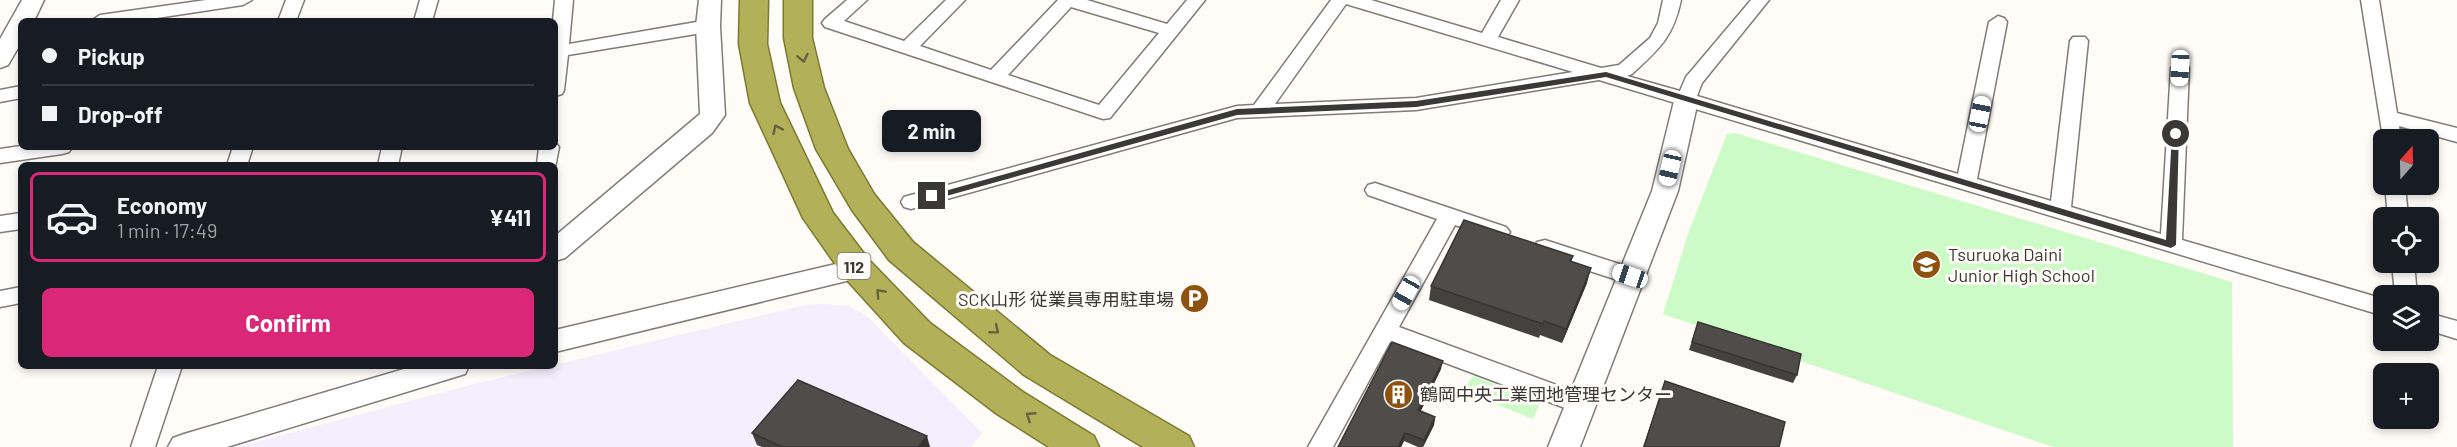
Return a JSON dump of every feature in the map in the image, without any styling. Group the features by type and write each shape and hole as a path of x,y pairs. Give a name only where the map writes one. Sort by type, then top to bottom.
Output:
{"highway":[{"name":"112","path":"754,0 753,45 765,103 819,218 857,269 917,333 1010,403 1080,447"},
{"name":"112","path":"798,0 798,38 809,88 832,149 863,202 901,251 1037,365 1174,447"}],"street":[{"path":"22,18 33,0"},
{"path":"120,18 243,0"},
{"path":"288,18 295,0"},
{"path":"424,18 429,0"},
{"path":"558,61 564,0"},
{"path":"558,248 703,127 713,115 708,26 710,0"},
{"path":"858,0 831,23 1102,113 1196,0"},
{"path":"907,48 956,0"},
{"path":"995,77 1068,0 1170,31"},
{"path":"1260,111 1340,0"},
{"path":"1352,0 2373,305"},
{"path":"1487,40 1510,0"},
{"path":"911,202 1237,112 1416,104 1625,70 1657,41 1667,23 1672,0"},
{"path":"1564,447 1665,191 1686,101 1693,81 1760,0"},
{"path":"2370,0 2390,129"},
{"path":"1966,184 1998,22"},
{"path":"559,51 708,26"},
{"path":"0,60 16,29"},
{"path":"2060,212 2079,41"},
{"path":"2171,245 2180,68"},
{"path":"0,96 18,93"},
{"path":"2388,117 2457,135"},
{"path":"0,156 41,150"},
{"path":"1375,190 1630,276"},
{"path":"1320,447 1450,215"},
{"path":"0,224 18,221"},
{"path":"558,340 857,269"},
{"path":"0,299 18,296"},
{"path":"2439,324 2457,330"},
{"path":"1385,331 1581,404"},
{"path":"143,447 169,369"},
{"path":"184,447 444,369"}],"shaded area":[{"path":"805,305 849,306 868,317 982,433 971,447 237,447 474,384 537,369 558,369 558,364"}],"green space":[{"name":"Tsuruoka Daini Junior High School","path":"1735,133 2232,282 2233,447 2053,447 1663,314 1689,231 1727,134"},
{"path":"1473,376 1541,401 1533,419 1463,391"}],"building":[{"path":"1464,220 1573,256 1570,261 1591,268 1566,329 1544,321 1543,324 1431,286"},
{"path":"1698,322 1801,354 1797,375 1692,342"},
{"name":"鶴岡中央工業団地管理センター","path":"1392,342 1443,361 1418,410 1435,417 1424,440 1405,433 1398,447 1338,447"},
{"path":"798,380 927,436 918,447 782,447 752,433"},
{"path":"1665,381 1785,422 1779,447 1644,447"}],"place":[{"name":"Tsuruoka Daini Junior High School","path":"1927,264"},
{"name":"SCK山形 従業員専用駐車場","path":"1195,299"},
{"name":"鶴岡中央工業団地管理センター","path":"1399,394"}],"route":[{"path":"932,196 1237,112 1416,104 1606,74 1686,101 2171,245 2176,134"}]}
